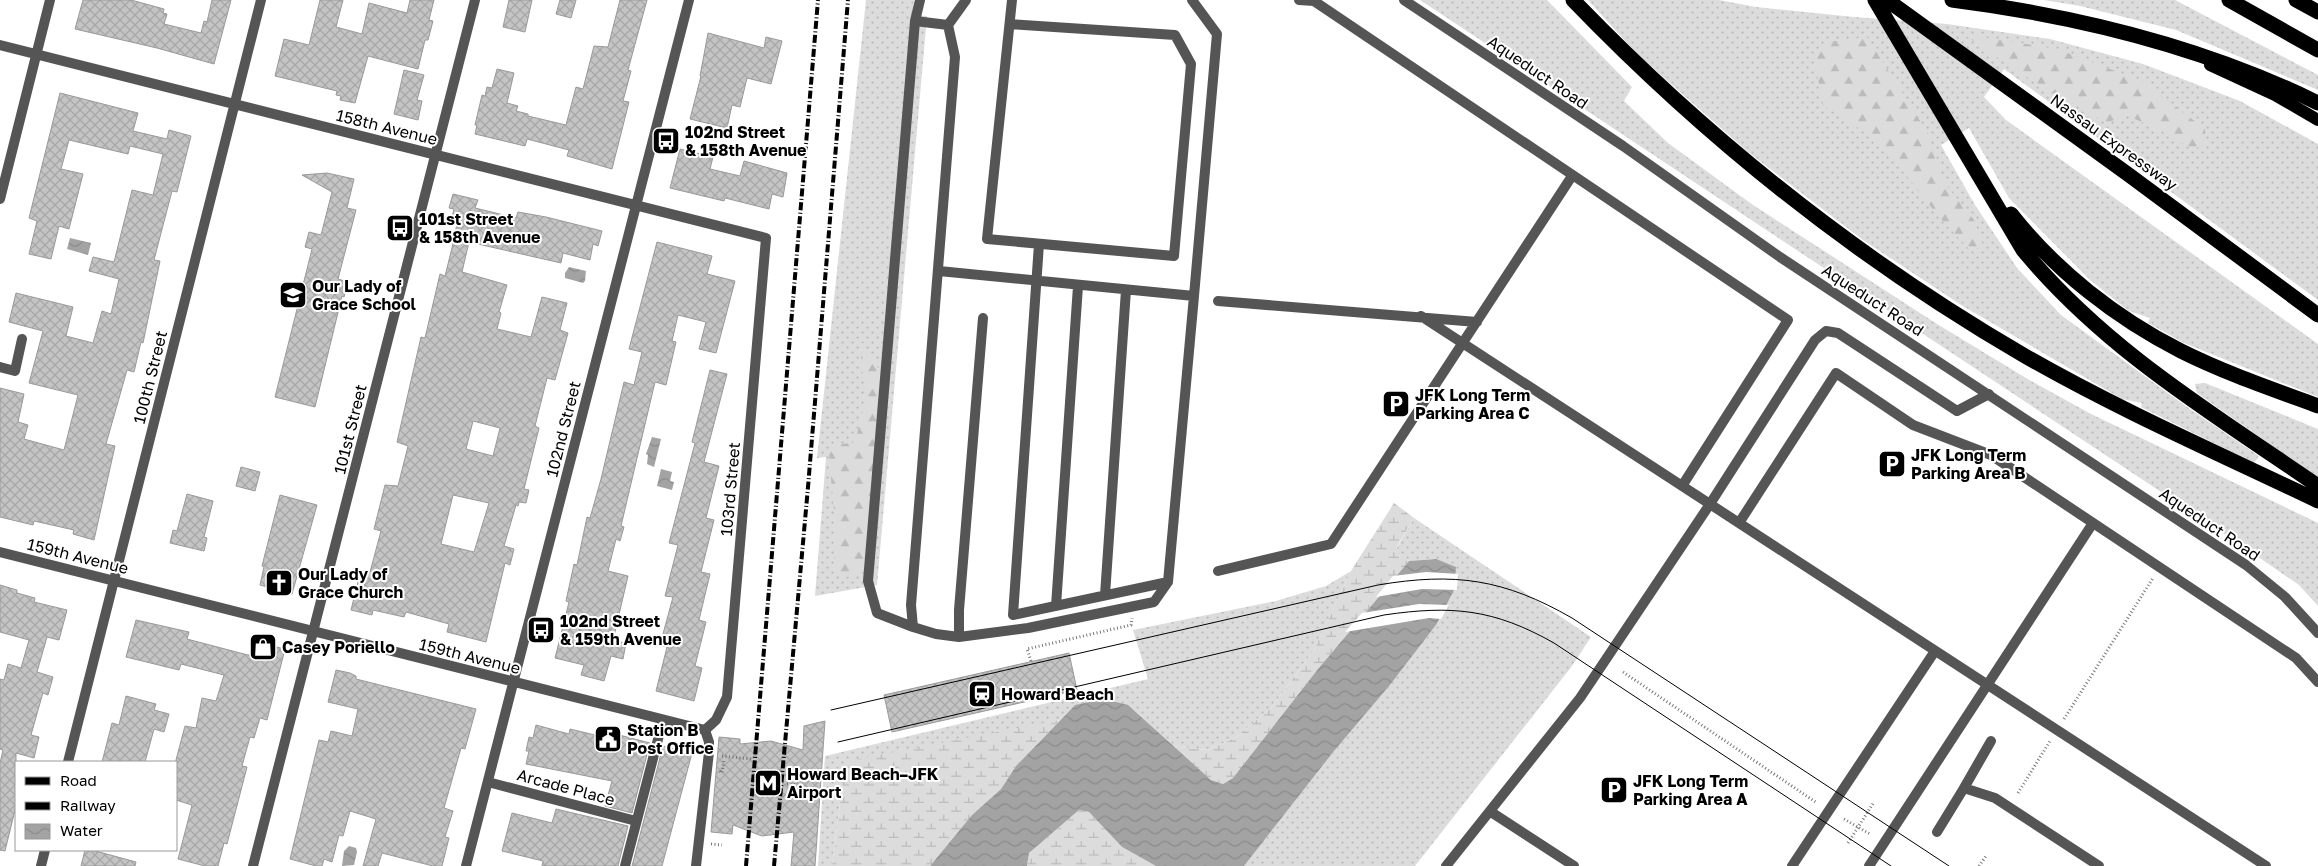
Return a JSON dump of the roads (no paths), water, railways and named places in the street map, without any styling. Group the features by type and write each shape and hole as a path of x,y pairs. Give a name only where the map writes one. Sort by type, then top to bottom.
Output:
{"highway":[{"path":"1573,0 1659,86 1711,132 1790,197 1892,273 1998,340 2082,387 2318,501"},
{"path":"1875,0 1978,171 2023,250 2051,282 2083,315 2140,363 2318,486"},
{"name":"Nassau Expressway","path":"1887,0 2318,315"},
{"path":"1952,0 2038,13 2173,46 2232,65 2318,102"},
{"path":"2229,0 2318,50"},
{"path":"2296,0 2318,12"},
{"path":"1978,171 2018,224 2036,243 2078,282 2116,312 2158,338 2197,358 2318,406"}],"main road":[{"path":"2126,34 2240,78 2318,120"}],"street":[{"path":"0,199 38,54 50,0"},
{"name":"100th Street","path":"68,761 261,0"},
{"name":"101st Street","path":"253,866 474,0"},
{"name":"102nd Street","path":"466,866 689,0"},
{"path":"920,0 915,21 868,581 877,613 936,634 959,637 1028,628 1132,608 1154,602 1168,582 1217,34 1192,0"},
{"path":"913,627 911,605 955,58 948,25 966,0"},
{"path":"1010,24 1176,35 1191,64 1174,256 987,240 1012,0"},
{"path":"1299,0 1314,1 1788,320 1682,486"},
{"name":"Aqueduct Road","path":"1404,0 1623,146 1766,248 2246,565 2285,597 2318,633"},
{"path":"915,21 948,25"},
{"name":"158th Avenue","path":"0,45 766,238"},
{"path":"1218,572 1331,544 1572,176"},
{"name":"103rd Street","path":"703,730 716,720 727,697 766,238"},
{"path":"1040,244 1012,615 1168,582"},
{"path":"938,271 1194,296"},
{"path":"1056,606 1078,286"},
{"path":"1105,595 1126,290"},
{"path":"1218,301 1422,316 1477,322"},
{"path":"1422,316 2266,866"},
{"path":"959,637 960,600 983,318"},
{"path":"1446,866 1491,812 1580,698 1710,504 1815,340 1826,331 1838,333 1957,412 1989,394"},
{"path":"0,368 15,371 22,340"},
{"path":"1739,523 1836,374 1913,425 1991,455 2296,658 2318,682"},
{"path":"1869,866 2093,523"},
{"name":"159th Avenue","path":"0,552 703,730"},
{"path":"1792,866 1936,651"},
{"path":"625,866 663,720"},
{"path":"696,866 709,752 703,730"},
{"path":"1937,832 1991,741"},
{"name":"Arcade Place","path":"488,782 636,820"},
{"path":"1964,788 1995,798 2099,866"},
{"path":"1491,812 1574,866"},
{"path":"41,866 45,851"}],"water":[{"path":"70,238 91,243 88,255 67,249"},
{"path":"569,267 586,271 583,283 565,278 565,273"},
{"path":"652,437 661,439 654,467 647,464 648,455 646,454"},
{"path":"661,469 672,472 670,481 674,482 672,490 657,486"},
{"path":"1436,559 1456,567 1454,590 1436,625 1244,866 1156,866 1122,847 1089,812 1079,810 1029,853 1027,866 930,866 972,815 1001,789 1016,766 1075,705 1104,699 1128,705 1211,780 1223,784 1233,778 1318,669 1409,561"},
{"path":"349,846 356,848 354,865 342,866 344,851"}],"tram line":[{"path":"831,710 1378,585 1431,579 1455,579 1478,582 1524,595 1572,618 1949,866"},
{"path":"838,742 1384,615 1431,610 1472,612 1512,623 1554,643 1891,866"}],"railway":[{"path":"746,866 818,0"},
{"path":"774,866 808,487 848,0"}],"place":[{"name":"102nd Street & 158th Avenue","path":"666,141"},
{"name":"101st Street & 158th Avenue","path":"400,228"},
{"name":"Our Lady of Grace School","path":"293,295"},
{"name":"JFK Long Term Parking Area C","path":"1396,404"},
{"name":"JFK Long Term Parking Area B","path":"1892,464"},
{"name":"Our Lady of Grace Church","path":"279,583"},
{"name":"102nd Street & 159th Avenue","path":"541,630"},
{"name":"Casey Poriello","path":"263,647"},
{"name":"Howard Beach","path":"982,694"},
{"name":"Station B Post Office","path":"608,739"},
{"name":"Howard Beach–JFK Airport","path":"768,783"},
{"name":"JFK Long Term Parking Area A","path":"1614,790"}]}
